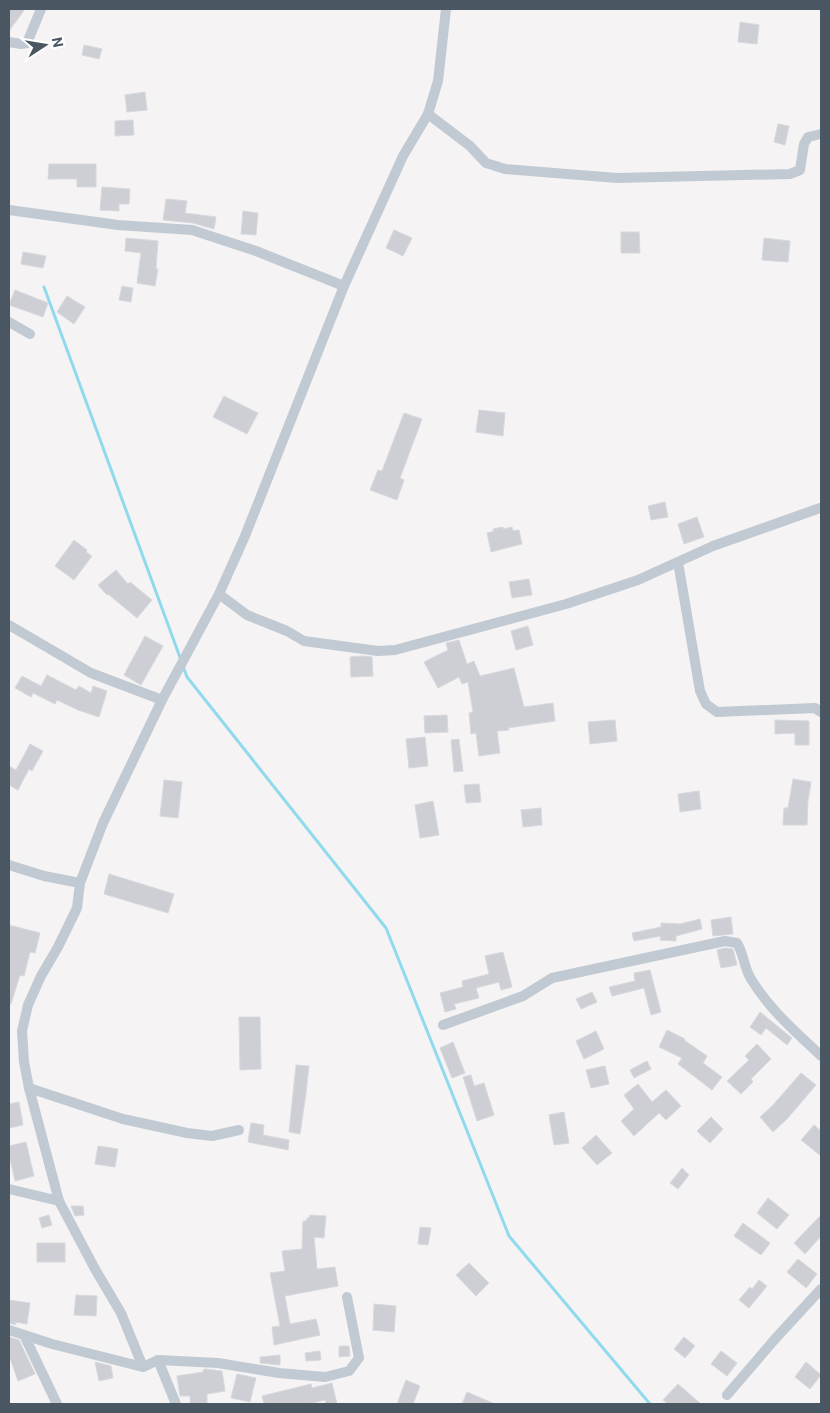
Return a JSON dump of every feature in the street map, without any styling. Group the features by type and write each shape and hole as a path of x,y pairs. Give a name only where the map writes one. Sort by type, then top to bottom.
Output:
{"street":[{"path":"9,42 20,44 27,42 40,9"},
{"path":"144,1367 122,1313 95,1269 59,1201 29,1088 24,1062 22,1031 28,1005 77,908 80,883 103,823 162,700 219,594 249,527 344,286 403,156 428,114 438,80 446,9"},
{"path":"428,114 470,146 486,163 505,169 617,178 790,174 800,170 804,144 808,137 821,134"},
{"path":"9,210 118,225 192,230 256,251 344,286"},
{"path":"261,257 344,286"},
{"path":"9,322 30,334"},
{"path":"219,594 247,615 287,631 304,641 378,651 395,650 566,604 638,580 713,546 820,508"},
{"path":"678,562 700,691 706,704 717,712 815,708 821,712"},
{"path":"9,625 91,673 162,700"},
{"path":"9,865 44,876 80,883"},
{"path":"443,1025 523,996 552,978 725,941 737,943 750,978 772,1009 821,1056"},
{"path":"29,1088 123,1119 187,1134 212,1136 239,1130"},
{"path":"9,1189 59,1201"},
{"path":"727,1395 774,1339 821,1289"},
{"path":"9,1330 144,1367 158,1360 218,1363 279,1373 325,1377 349,1371 359,1358 347,1297"},
{"path":"24,1335 57,1404"},
{"path":"158,1360 176,1404"}],"building":[{"path":"9,9 25,9 9,31"},
{"path":"740,22 759,25 757,44 738,42"},
{"path":"84,45 102,49 99,59 82,55"},
{"path":"145,92 147,110 127,112 125,95"},
{"path":"133,120 134,135 115,136 115,121"},
{"path":"778,124 789,126 785,145 774,142"},
{"path":"49,164 96,164 96,187 77,187 77,179 48,179"},
{"path":"102,187 130,189 129,204 119,204 119,211 100,210"},
{"path":"166,199 187,201 185,213 216,217 214,229 193,223 163,220"},
{"path":"243,211 258,213 256,235 241,234"},
{"path":"394,230 412,238 403,256 386,248"},
{"path":"621,232 639,232 640,253 621,253"},
{"path":"126,238 158,241 156,269 158,269 155,286 137,283 141,253 125,251"},
{"path":"764,238 790,241 788,262 762,260"},
{"path":"23,252 46,256 43,268 21,264"},
{"path":"122,286 133,288 131,302 119,300"},
{"path":"15,290 48,303 43,317 9,305"},
{"path":"67,296 85,307 74,324 57,312"},
{"path":"224,396 258,413 247,434 213,417"},
{"path":"479,410 505,413 503,436 476,432"},
{"path":"404,413 422,419 400,478 404,480 397,500 370,490 378,470 382,471"},
{"path":"665,502 668,517 651,520 648,506"},
{"path":"697,517 704,537 684,544 678,524"},
{"path":"503,527 504,529 512,527 513,531 519,530 522,544 491,552 487,533 494,531 493,529"},
{"path":"74,540 92,556 74,580 55,566"},
{"path":"116,570 128,584 130,582 152,600 137,618 107,595 98,585"},
{"path":"529,579 532,595 512,598 509,582"},
{"path":"528,626 533,645 516,650 511,631"},
{"path":"145,636 163,646 141,685 124,675"},
{"path":"459,640 467,664 474,661 480,676 514,668 524,707 553,703 555,721 497,731 500,753 479,756 476,733 471,734 469,713 473,712 468,682 462,684 459,677 438,688 424,662 448,650 446,643"},
{"path":"350,657 372,657 373,676 351,677"},
{"path":"47,675 76,690 79,686 91,693 93,686 107,691 99,717 57,700 55,704 33,693 31,697 15,688 22,676 41,686"},
{"path":"447,715 448,732 425,733 424,716"},
{"path":"615,720 617,741 590,744 588,722"},
{"path":"775,720 809,721 809,745 795,745 795,733 775,734"},
{"path":"425,737 428,766 409,768 406,739"},
{"path":"459,739 463,771 454,772 451,740"},
{"path":"30,744 43,751 32,771 29,769 18,790 9,785 9,766 16,770"},
{"path":"793,779 811,782 807,825 783,825 784,808 788,808"},
{"path":"164,780 182,782 178,818 160,816"},
{"path":"479,784 481,802 466,803 464,785"},
{"path":"699,791 701,809 680,812 678,794"},
{"path":"433,801 439,835 420,838 415,805"},
{"path":"541,808 542,825 523,827 521,810"},
{"path":"109,874 174,894 168,913 104,894"},
{"path":"731,917 733,934 713,936 711,920"},
{"path":"700,919 702,929 676,936 676,941 660,940 661,936 634,941 632,933 661,927 661,923 680,924"},
{"path":"9,925 40,933 35,953 30,952 24,976 20,975 11,1004 9,1004"},
{"path":"733,949 737,965 721,968 717,950"},
{"path":"503,952 512,987 501,990 499,982 476,988 479,998 454,1004 456,1009 445,1012 440,993 463,987 462,981 489,974 485,956"},
{"path":"650,970 661,1012 651,1015 644,988 612,996 609,987 635,981 634,973"},
{"path":"592,992 597,1002 581,1009 576,999"},
{"path":"760,1012 792,1038 787,1045 766,1028 761,1035 750,1027"},
{"path":"239,1017 260,1017 261,1069 240,1070"},
{"path":"667,1030 685,1039 707,1056 703,1063 722,1077 712,1090 678,1064 682,1058 659,1047"},
{"path":"596,1031 604,1049 584,1059 576,1041"},
{"path":"453,1042 465,1073 452,1078 440,1048"},
{"path":"757,1044 771,1059 751,1079 753,1082 741,1094 727,1081 749,1060 745,1056"},
{"path":"647,1061 651,1069 634,1078 630,1070"},
{"path":"296,1065 309,1066 300,1134 289,1132"},
{"path":"605,1066 609,1084 591,1088 586,1070"},
{"path":"801,1073 816,1085 787,1119 773,1132 760,1117"},
{"path":"471,1075 474,1086 484,1083 494,1115 477,1121 463,1077"},
{"path":"638,1084 652,1102 666,1090 681,1106 666,1120 659,1113 634,1136 621,1121 634,1109 624,1095"},
{"path":"19,1102 23,1125 9,1128 9,1104"},
{"path":"564,1112 569,1143 554,1145 549,1115"},
{"path":"711,1117 723,1129 710,1143 697,1131"},
{"path":"251,1123 264,1125 263,1135 289,1140 288,1150 248,1142"},
{"path":"814,1125 821,1131 821,1156 801,1140"},
{"path":"596,1135 612,1153 597,1165 582,1148"},
{"path":"26,1142 34,1176 15,1181 9,1146"},
{"path":"98,1146 118,1149 115,1167 95,1164"},
{"path":"682,1168 689,1175 678,1189 670,1183"},
{"path":"768,1198 789,1215 777,1229 757,1213"},
{"path":"71,1206 83,1206 84,1215 75,1216"},
{"path":"49,1215 52,1225 42,1228 39,1218"},
{"path":"310,1215 326,1216 324,1238 314,1237 317,1269 335,1267 338,1286 285,1296 290,1324 316,1319 320,1335 274,1345 272,1327 280,1326 270,1273 285,1271 282,1251 302,1249 303,1221 306,1221"},
{"path":"821,1215 821,1236 805,1254 794,1243"},
{"path":"743,1223 770,1243 761,1255 734,1236"},
{"path":"420,1227 431,1228 428,1245 418,1244"},
{"path":"37,1243 65,1243 65,1262 37,1262"},
{"path":"798,1259 817,1274 806,1288 787,1272"},
{"path":"469,1263 489,1283 476,1296 456,1275"},
{"path":"759,1280 767,1286 749,1308 739,1300"},
{"path":"76,1295 97,1296 96,1316 74,1315"},
{"path":"9,1300 30,1303 27,1324 15,1322 16,1325 9,1323"},
{"path":"374,1304 396,1306 394,1332 373,1330"},
{"path":"9,1337 19,1340 35,1374 18,1381 9,1355"},
{"path":"684,1337 695,1346 685,1358 674,1349"},
{"path":"339,1346 349,1346 350,1356 339,1357"},
{"path":"320,1351 321,1360 306,1361 305,1353"},
{"path":"721,1351 737,1363 727,1376 711,1364"},
{"path":"280,1355 280,1365 260,1363 260,1357"},
{"path":"95,1362 111,1366 113,1378 99,1381"},
{"path":"806,1362 821,1375 810,1389 795,1377"},
{"path":"205,1369 222,1371 225,1391 207,1394 207,1404 190,1404 190,1396 180,1396 177,1376 203,1372"},
{"path":"237,1374 256,1378 250,1402 231,1398"},
{"path":"406,1380 420,1386 413,1404 397,1404"},
{"path":"332,1383 337,1404 326,1404 325,1400 309,1404 264,1404 262,1396 311,1384 312,1388"},
{"path":"678,1384 701,1404 668,1404 663,1400"},
{"path":"467,1392 495,1404 462,1404"}],"waterway":[{"path":"44,287 181,660"},
{"path":"183,666 187,677 386,928 509,1236 650,1404"}]}
